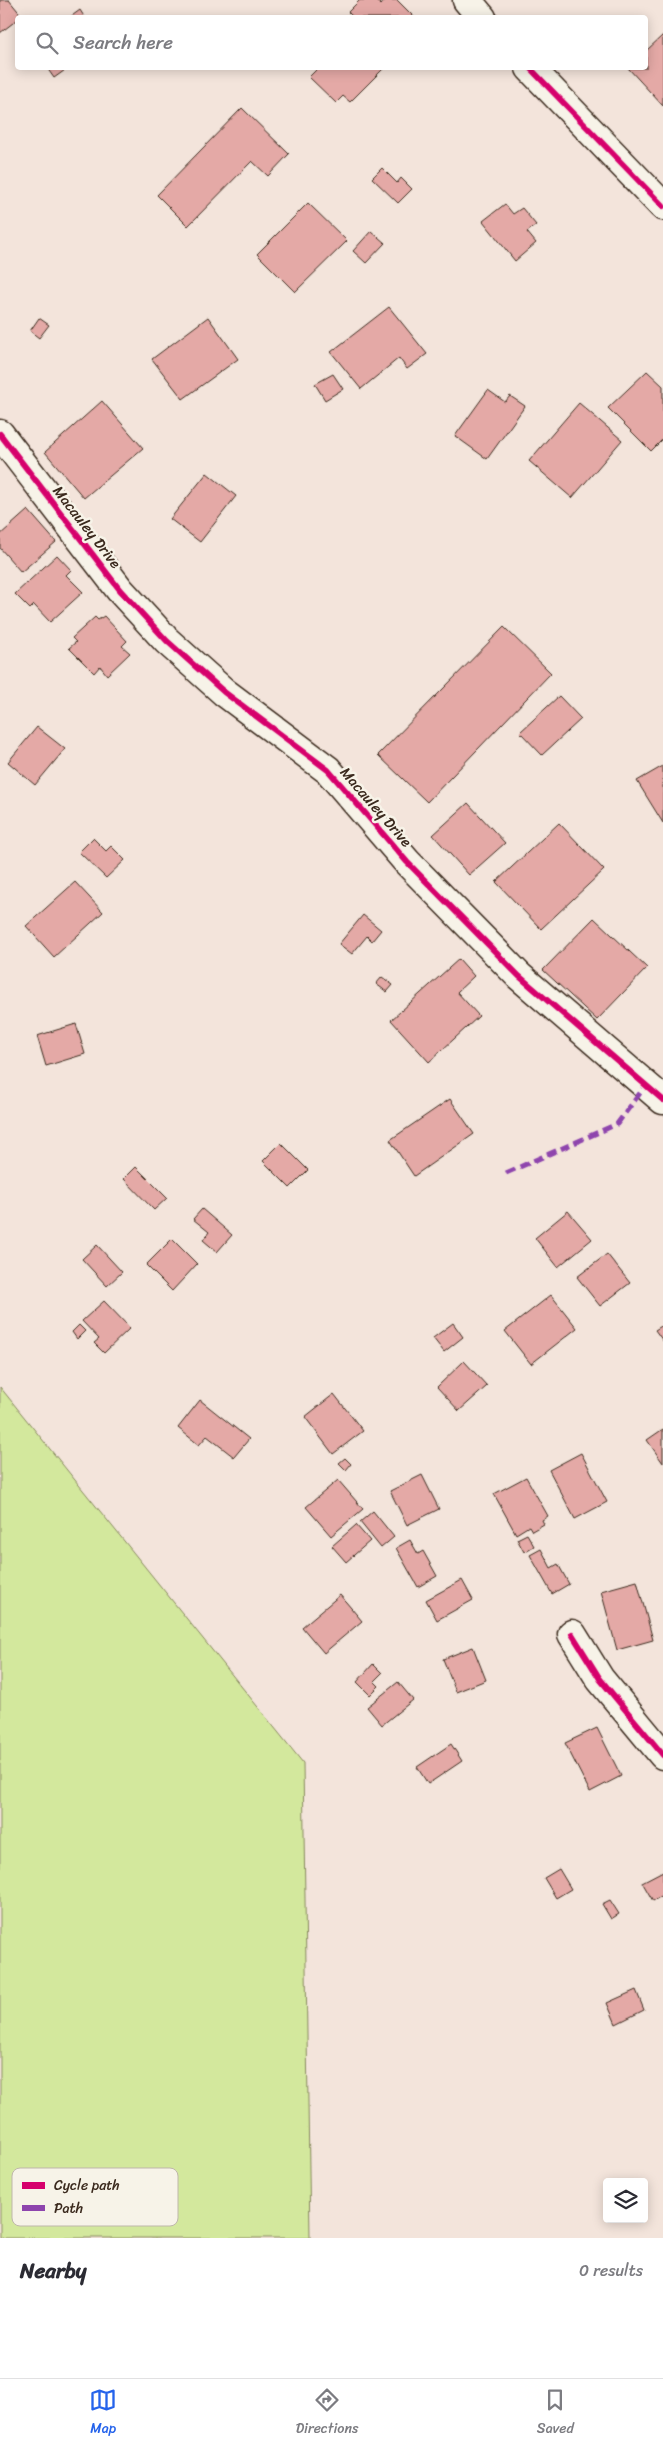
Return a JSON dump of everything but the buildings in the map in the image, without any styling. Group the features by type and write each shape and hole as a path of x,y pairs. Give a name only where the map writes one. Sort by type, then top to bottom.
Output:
{"street":[{"path":"532,70 663,206"},
{"name":"Macauley Drive","path":"0,434 120,590 167,641 224,692 328,770 407,862 519,976 663,1100"},
{"path":"572,1634 600,1679 663,1754"}],"green space":[{"path":"0,1387 303,1763 310,2238 0,2238"}],"marked path":[{"path":"506,1173 617,1124 646,1085"}],"cycle path":[{"path":"532,70 663,206"},
{"path":"0,434 120,590 167,641 224,692 328,770 407,862 519,976 663,1100"},
{"path":"572,1634 600,1679 663,1755"}]}
